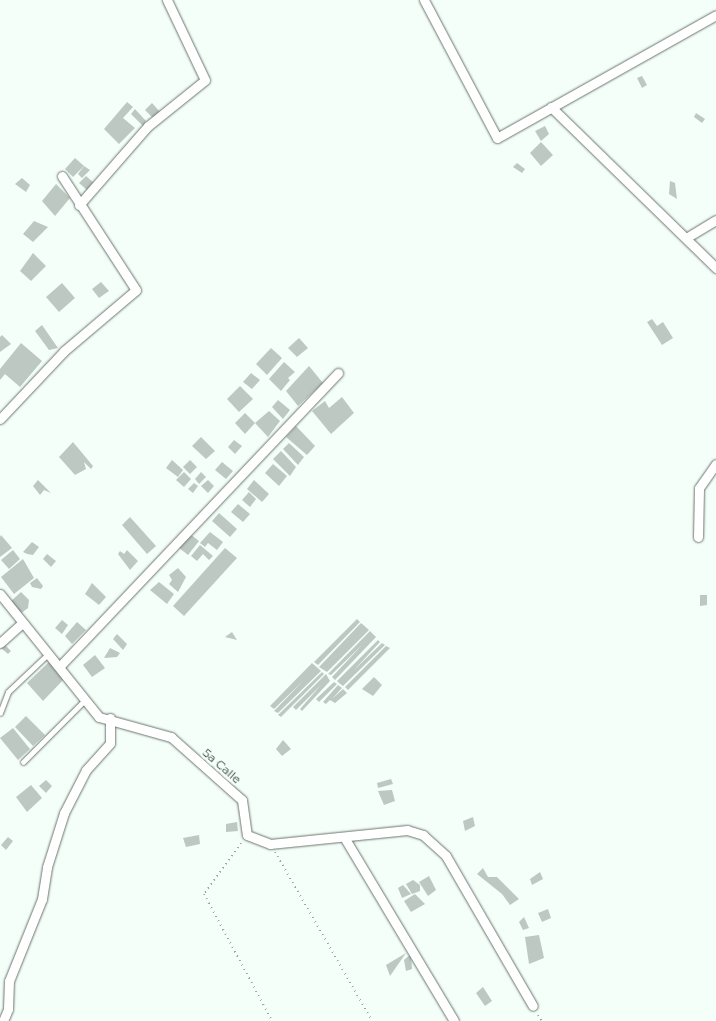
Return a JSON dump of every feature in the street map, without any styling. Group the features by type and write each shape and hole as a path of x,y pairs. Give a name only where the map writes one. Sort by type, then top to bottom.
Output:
{"street":[{"path":"80,205 148,126 205,80 167,0"},
{"path":"424,0 497,138 716,15"},
{"path":"551,107 716,268"},
{"path":"0,419 64,351 136,290 62,176"},
{"path":"686,238 716,220"},
{"path":"60,666 338,373"},
{"path":"698,537 699,488 716,464"},
{"name":"5a Calle","path":"0,594 22,623 60,666 99,717 110,718 171,737 242,800 247,835"},
{"path":"0,642 22,623"},
{"path":"3,1021 8,1009 9,981 42,899 47,868 64,813 86,770 110,743 110,718"},
{"path":"247,835 270,844 407,830 423,835 446,856 533,1006"},
{"path":"344,837 454,1021"}],"lane":[{"path":"0,713 8,692 49,653"},
{"path":"23,762 85,700"}],"path":[{"path":"247,835 204,894 272,1021"},
{"path":"270,844 372,1021"}],"building":[{"path":"642,76 647,85 642,88 637,78"},
{"path":"127,102 133,107 123,118 135,128 119,144 104,129"},
{"path":"152,103 160,112 154,119 145,110"},
{"path":"135,109 146,121 143,126 131,114"},
{"path":"696,113 705,119 702,123 694,117"},
{"path":"545,126 549,134 541,141 535,131"},
{"path":"541,142 553,155 541,166 530,153"},
{"path":"75,158 84,166 73,177 65,169"},
{"path":"517,163 525,169 522,173 513,167"},
{"path":"84,166 90,170 82,178 78,174"},
{"path":"86,176 93,182 87,190 79,183"},
{"path":"22,178 30,185 26,192 15,184"},
{"path":"670,181 675,183 677,199 669,194"},
{"path":"56,184 70,198 55,216 42,201"},
{"path":"34,221 48,227 33,242 23,234"},
{"path":"33,253 46,266 31,281 20,271"},
{"path":"101,282 109,291 99,298 92,289"},
{"path":"62,283 75,298 59,312 46,297"},
{"path":"652,319 657,326 663,322 673,338 662,345 647,322"},
{"path":"42,325 58,348 49,350 35,331"},
{"path":"2,335 11,344 0,352 0,337"},
{"path":"299,338 308,348 297,357 288,348"},
{"path":"21,343 42,361 20,387 5,374 0,380 0,369"},
{"path":"271,348 282,358 267,375 256,364"},
{"path":"284,362 295,372 288,378 290,380 281,391 269,379"},
{"path":"309,366 323,383 298,406 286,391"},
{"path":"251,373 260,380 252,389 243,382"},
{"path":"240,386 253,399 239,412 227,399"},
{"path":"342,397 354,413 331,434 312,411 325,401 329,408"},
{"path":"278,400 290,410 283,419 272,407"},
{"path":"269,411 280,421 268,437 255,423"},
{"path":"245,413 255,423 245,434 235,423"},
{"path":"296,426 315,446 307,455 286,437"},
{"path":"201,437 215,451 206,459 192,446"},
{"path":"234,440 242,446 235,454 228,447"},
{"path":"73,442 93,466 91,469 84,462 86,469 75,475 59,457"},
{"path":"289,443 304,457 298,465 283,449"},
{"path":"281,451 296,467 290,476 273,459"},
{"path":"172,460 183,470 178,477 166,468"},
{"path":"190,460 197,467 190,474 183,467"},
{"path":"222,462 233,471 226,479 215,470"},
{"path":"273,464 287,476 279,486 265,473"},
{"path":"184,472 191,479 184,487 176,480"},
{"path":"201,472 206,477 199,484 195,479"},
{"path":"38,480 51,493 44,490 40,495 33,486"},
{"path":"208,480 214,486 208,493 201,486"},
{"path":"254,480 269,494 262,502 247,489"},
{"path":"194,483 198,486 193,493 188,489"},
{"path":"249,492 256,499 250,507 242,500"},
{"path":"238,504 250,514 243,522 231,512"},
{"path":"219,513 237,529 230,537 212,521"},
{"path":"130,517 156,546 147,554 122,525"},
{"path":"210,532 223,542 217,550 208,543 205,547 200,543"},
{"path":"189,533 199,541 188,555 178,547"},
{"path":"1,535 12,548 0,557 0,537"},
{"path":"32,542 39,547 33,555 23,552"},
{"path":"200,545 213,556 209,560 203,554 197,561 191,556"},
{"path":"225,548 237,558 184,616 173,606"},
{"path":"13,550 20,559 9,569 1,560"},
{"path":"127,550 138,561 130,570 118,554 120,551 124,554"},
{"path":"47,554 56,561 51,567 43,559"},
{"path":"23,559 34,578 14,594 1,577"},
{"path":"178,568 186,577 178,592 169,584 172,580 169,575"},
{"path":"37,578 43,586 41,589 32,587 30,583"},
{"path":"159,582 174,594 167,604 150,590"},
{"path":"92,583 106,597 99,605 85,594"},
{"path":"21,592 29,600 28,608 20,614 10,602"},
{"path":"700,595 707,595 707,605 700,606"},
{"path":"357,619 360,622 318,665 314,662"},
{"path":"62,620 68,625 62,634 55,628"},
{"path":"77,622 86,630 72,644 65,636"},
{"path":"361,623 369,630 327,672 319,667"},
{"path":"370,631 376,637 335,680 332,677 362,645 331,675 328,674"},
{"path":"232,632 237,640 225,637"},
{"path":"117,634 127,644 123,650 113,639"},
{"path":"378,640 380,642 354,670 382,643 385,645 343,686 339,683 337,681"},
{"path":"4,644 11,651 8,654 1,648"},
{"path":"386,646 390,648 348,690 345,687"},
{"path":"110,648 120,653 117,657 104,658"},
{"path":"95,655 105,668 92,677 83,665"},
{"path":"50,661 65,678 43,701 27,683"},
{"path":"312,663 321,671 278,713 274,711 303,681 274,709 270,706"},
{"path":"322,672 324,674 281,717 278,715"},
{"path":"326,674 330,681 302,711 300,709 321,685 296,710 293,707"},
{"path":"374,677 382,685 373,696 362,689"},
{"path":"334,682 337,684 319,702 316,699"},
{"path":"338,685 342,688 332,699 343,689 347,693 335,703 330,700 326,704 323,702"},
{"path":"26,716 45,735 33,746 15,727"},
{"path":"13,728 30,749 18,760 0,738"},
{"path":"283,740 291,749 282,756 276,749"},
{"path":"391,779 393,784 378,788 377,783"},
{"path":"46,780 52,786 46,793 39,786"},
{"path":"31,785 42,798 27,812 16,797"},
{"path":"392,790 395,801 384,805 378,791"},
{"path":"473,817 475,826 465,831 463,821"},
{"path":"237,822 238,831 226,832 226,824"},
{"path":"199,835 200,844 186,847 183,838"},
{"path":"8,837 13,841 6,850 1,845"},
{"path":"483,868 488,877 497,877 519,899 510,905 502,894 477,874"},
{"path":"540,872 543,879 532,885 530,879"},
{"path":"429,876 436,890 428,896 419,882"},
{"path":"413,880 420,885 420,891 412,894 406,884"},
{"path":"403,885 411,894 402,898 398,888"},
{"path":"415,894 425,904 411,912 404,901"},
{"path":"548,909 551,918 542,922 538,913"},
{"path":"524,917 529,928 523,930 519,922"},
{"path":"539,935 544,958 529,964 525,937"},
{"path":"406,953 390,976 386,965"},
{"path":"411,954 412,969 406,971 404,960"},
{"path":"483,987 492,1001 485,1006 476,993"}]}
